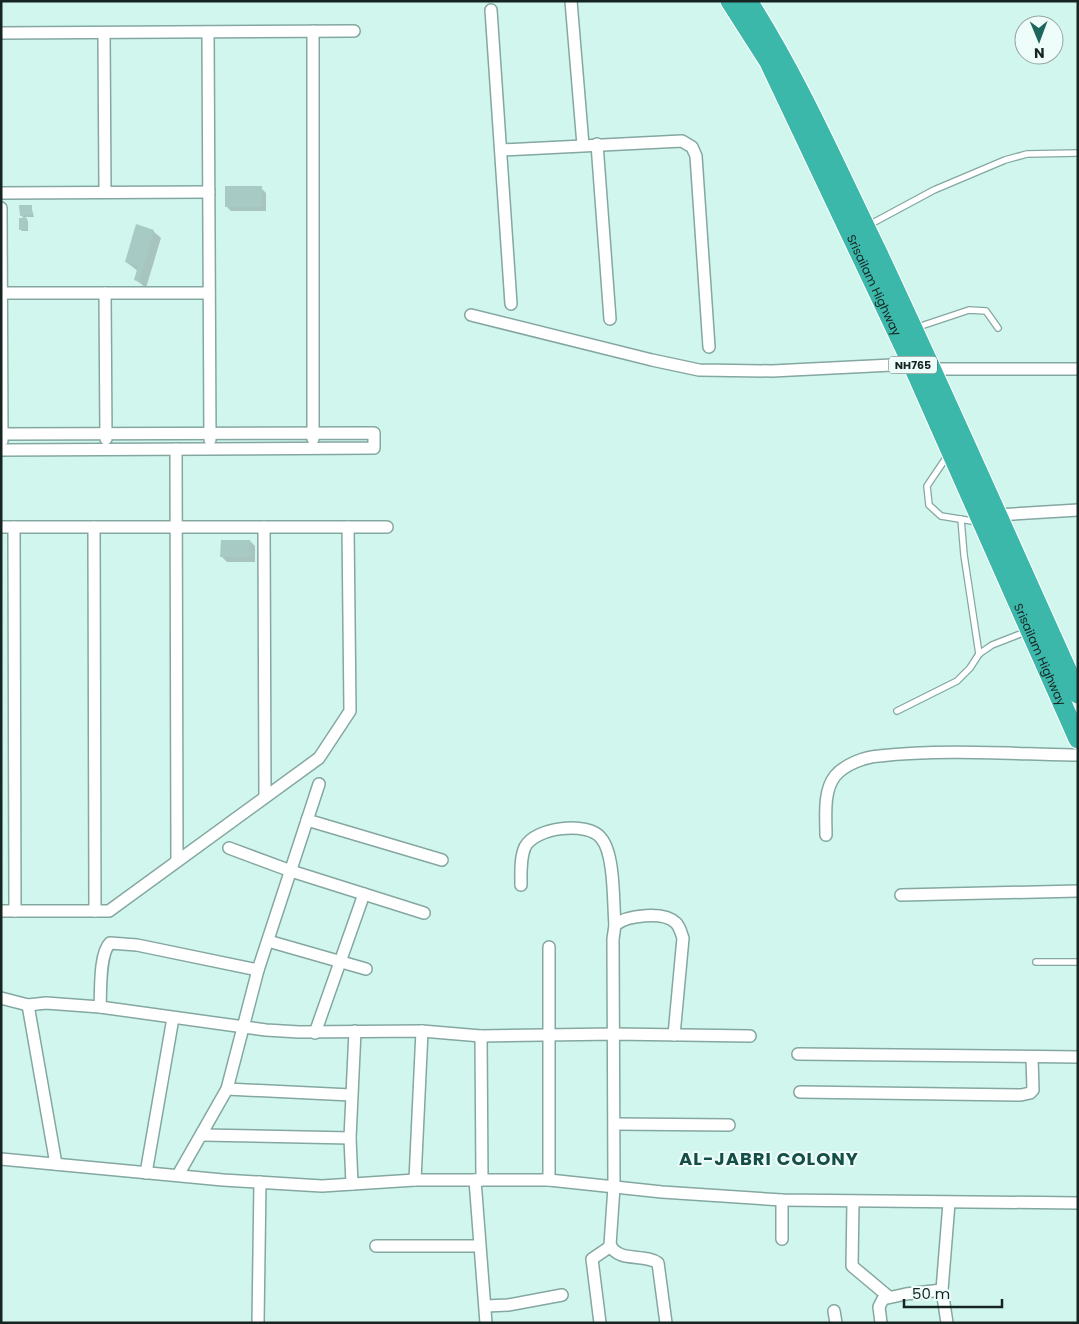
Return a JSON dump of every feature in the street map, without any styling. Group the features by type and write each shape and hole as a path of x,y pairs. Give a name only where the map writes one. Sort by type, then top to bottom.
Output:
{"highway":[{"name":"Srisailam Highway","path":"730,1 769,62 951,450 990,519 1078,694"},
{"name":"Srisailam Highway","path":"748,1 786,64 932,369 990,519 1030,630 1078,739"}],"street":[{"path":"571,1 583,145"},
{"path":"491,10 511,304"},
{"path":"313,31 313,449"},
{"path":"1,34 354,31"},
{"path":"208,32 210,449"},
{"path":"104,33 105,192"},
{"path":"501,150 682,141 692,147 696,156 709,347"},
{"path":"598,144 610,319"},
{"path":"1,193 209,192"},
{"path":"1,208 2,450 374,448 374,433 2,434"},
{"path":"2,293 210,293"},
{"path":"105,293 106,449"},
{"path":"471,315 699,370 745,371 912,364"},
{"path":"932,369 1078,369"},
{"path":"176,449 177,861"},
{"path":"990,519 1078,510"},
{"path":"1,527 387,527"},
{"path":"14,527 15,911"},
{"path":"94,527 95,910"},
{"path":"264,527 265,797"},
{"path":"1,911 109,910 319,758 350,711 348,527"},
{"path":"826,835 827,795 835,776 851,764 878,756 978,753 1078,755"},
{"path":"178,1175 228,1089 258,970 319,784"},
{"path":"308,820 442,860"},
{"path":"521,885 521,861 526,846 535,838 552,831 578,827 594,830 603,839 610,862 615,925 615,1124 611,1246 618,1254 649,1258 658,1263 666,1323"},
{"path":"229,848 291,871 424,913"},
{"path":"901,895 1078,891"},
{"path":"314,1033 364,894"},
{"path":"615,925 632,917 650,916 668,918 679,927 683,938 674,1035"},
{"path":"268,941 366,969"},
{"path":"100,1007 103,956 105,948 110,943 137,944 258,970"},
{"path":"549,947 549,1180"},
{"path":"1,998 28,1005 46,1003 100,1007 243,1027 314,1033 422,1031 481,1036 615,1034 750,1036"},
{"path":"28,1005 56,1164"},
{"path":"146,1173 173,1018"},
{"path":"352,1184 350,1138 355,1031"},
{"path":"416,1180 422,1031"},
{"path":"481,1036 478,1246 486,1306 486,1323"},
{"path":"798,1054 1078,1057"},
{"path":"800,1092 1022,1095 1033,1090 1032,1057"},
{"path":"228,1089 351,1095"},
{"path":"615,1124 729,1125"},
{"path":"202,1136 350,1138"},
{"path":"1,1159 146,1173 322,1186 416,1180 549,1180 782,1200 1078,1203"},
{"path":"258,1323 260,1182"},
{"path":"782,1200 782,1239"},
{"path":"853,1202 852,1266 889,1297"},
{"path":"946,1323 942,1290 949,1203"},
{"path":"376,1246 478,1246"},
{"path":"600,1323 592,1259 611,1246"},
{"path":"881,1323 880,1303 889,1297 942,1290"},
{"path":"486,1306 508,1305 562,1295"},
{"path":"834,1311 836,1323"}],"lane":[{"path":"865,227 934,190 1005,160 1027,154 1078,153"},
{"path":"913,328 977,309 986,311 998,328"},
{"path":"951,450 927,486 926,496 929,505 941,516 961,519 990,519"},
{"path":"961,519 964,555 979,654"},
{"path":"897,711 957,681 970,668 979,654 992,645 1030,630"},
{"path":"1036,962 1078,962"}],"building":[{"path":"225,186 262,186 262,207 225,207"},
{"path":"19,205 32,205 32,215 20,216"},
{"path":"19,218 27,218 27,229 19,230"},
{"path":"136,224 154,230 139,282 134,280 138,266 125,262"},
{"path":"221,540 250,540 250,557 220,557"}],"district":[{"name":"AL-JABRI COLONY","path":"769,1158"}]}
